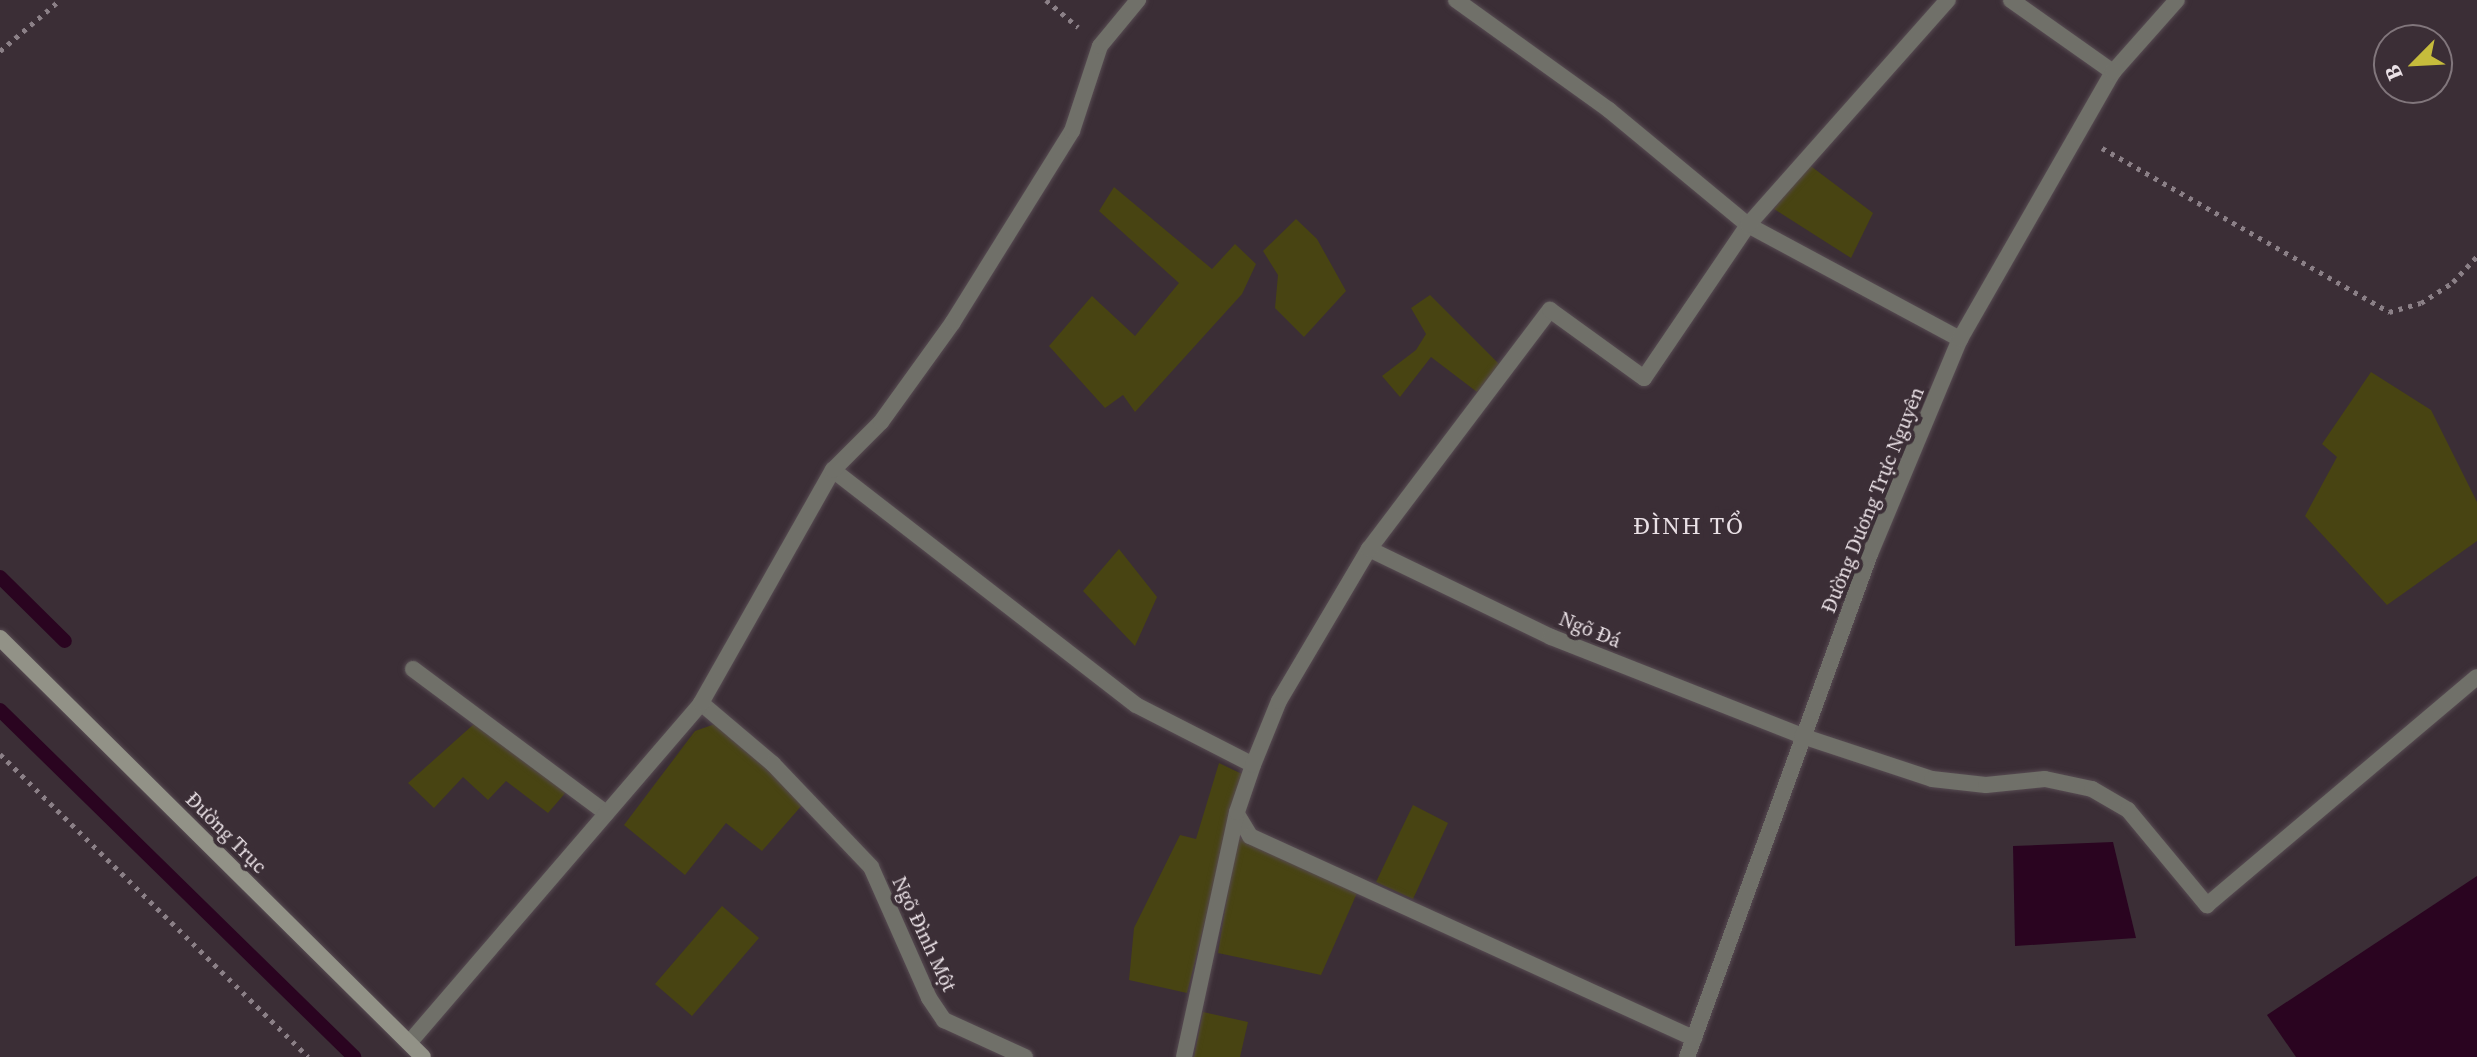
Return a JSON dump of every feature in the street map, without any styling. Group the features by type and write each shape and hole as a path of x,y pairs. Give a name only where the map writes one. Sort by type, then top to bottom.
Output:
{"street":[{"path":"409,1043 701,703 833,470 881,422 953,322 1072,131 1100,46 1138,0"},
{"path":"1456,0 1609,110 1748,225 1960,339"},
{"path":"1184,1057 1237,812 1253,765 1279,701 1369,549 1550,310 1644,378 1748,225 1948,0"},
{"path":"2011,0 2113,72"},
{"name":"Đường Dương Trực Nguyên","path":"1687,1057 1802,736 1960,339 2113,72 2177,0"},
{"path":"833,470 1136,705 1253,765"},
{"name":"Ngõ Đá","path":"1369,549 1551,637 1802,736 1932,779 1986,785 2045,779 2092,789 2128,810 2207,905 2477,677"},
{"name":"Đường Trục","path":"0,638 423,1057"},
{"path":"413,669 606,813"},
{"name":"Ngõ Đình Một","path":"701,703 773,764 871,867 929,998 944,1020 1025,1057"},
{"path":"1237,812 1237,821 1250,836 1694,1038"}],"path":[{"path":"0,51 60,0"},
{"path":"1046,0 1100,46"},
{"path":"2077,134 2389,312 2421,303 2453,282 2477,256"},
{"path":"0,754 308,1057"}],"shaded area":[{"path":"1808,164 1873,213 1851,258 1774,209"},
{"path":"1114,187 1212,269 1235,244 1256,264 1242,294 1135,412 1123,395 1105,408 1049,346 1092,296 1135,336 1179,283 1099,211"},
{"path":"1296,219 1317,239 1346,291 1304,337 1275,308 1278,275 1263,251"},
{"path":"1430,295 1500,365 1477,392 1431,357 1400,397 1382,376 1416,350 1426,334 1411,308"},
{"path":"2371,372 2431,410 2477,502 2477,541 2387,605 2305,516 2337,457 2322,444"},
{"path":"1119,549 1157,597 1135,646 1083,591"},
{"path":"474,724 567,791 548,813 506,781 488,800 463,777 434,808 408,783"},
{"path":"715,724 810,796 762,851 726,823 685,875 624,825 695,731"},
{"path":"1219,763 1242,774 1187,993 1129,980 1134,928 1180,835 1196,839"},
{"path":"1413,805 1448,823 1413,899 1376,882"},
{"path":"1237,836 1357,893 1321,975 1218,953"},
{"path":"2113,842 2136,938 2015,946 2013,846"},
{"path":"2477,876 2477,1057 2296,1057 2267,1015"},
{"path":"722,906 759,938 692,1016 655,984"},
{"path":"1203,1012 1248,1022 1240,1057 1194,1057"}],"waterway":[{"path":"0,577 65,641"},
{"path":"0,710 354,1057"}],"district":[{"name":"ĐÌNH TỔ","path":"1689,526"}]}
